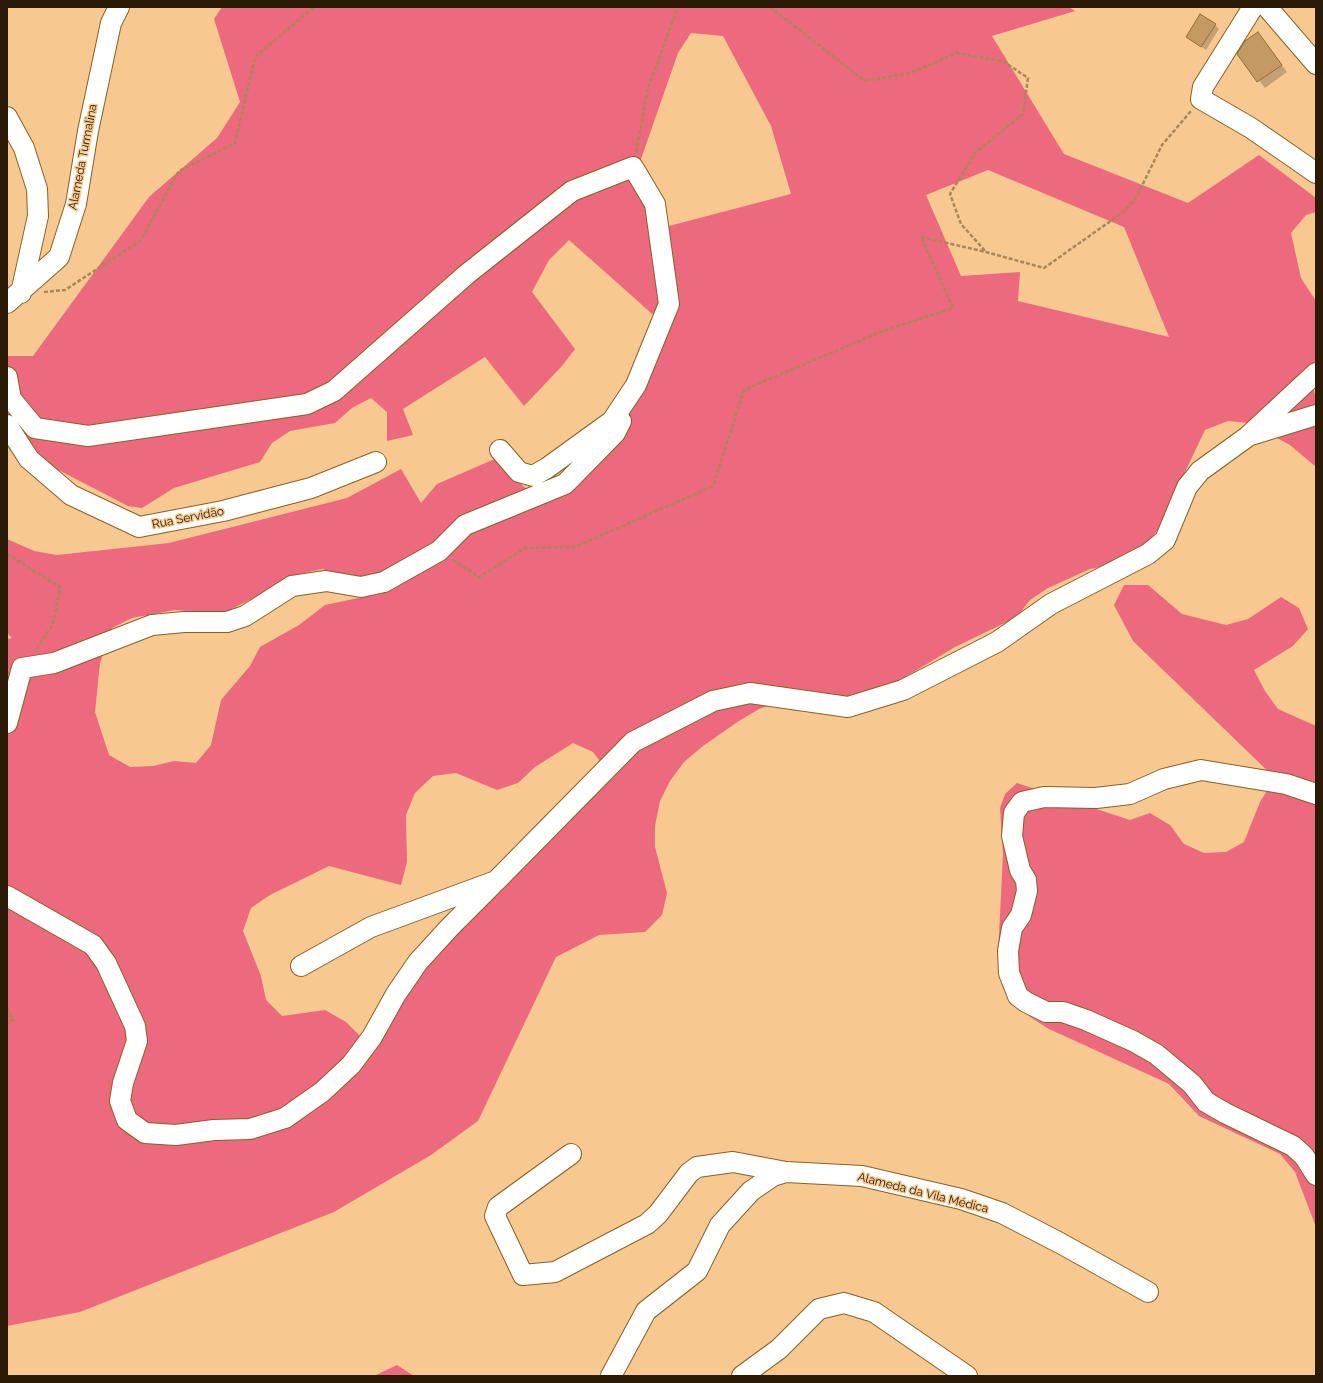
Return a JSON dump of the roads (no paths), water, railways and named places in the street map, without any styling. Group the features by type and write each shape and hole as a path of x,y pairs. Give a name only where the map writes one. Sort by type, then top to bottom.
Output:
{"street":[{"path":"1316,64 1266,8 1203,87 1200,94 1201,99 1251,128 1316,173"},
{"name":"Alameda Turmalina","path":"14,298 59,257 76,204 88,132 112,12"},
{"path":"7,117 24,148 37,189 38,216 14,298"},
{"path":"7,377 11,399 35,428 88,436 307,404 334,390 467,274 572,191 633,167 655,204 669,304 636,385 631,402 615,433 565,484 466,525 439,551 384,582 361,587 326,581 292,586 245,616 227,622 184,622 152,625 54,663 22,668 7,723"},
{"path":"7,896 93,945 106,963 135,1026 137,1041 123,1083 120,1101 127,1120 145,1133 176,1135 214,1130 250,1129 285,1118 322,1092 351,1065 360,1054 418,962 450,927 633,742 713,701 750,693 848,707 903,690 997,642 1050,604 1148,554 1165,540 1187,487 1200,471 1247,437 1316,373"},
{"path":"500,450 519,472 533,476 547,468 612,421 636,385"},
{"path":"1247,437 1316,416"},
{"name":"Rua Servidão","path":"7,425 29,459 71,495 139,527 223,512 311,488 376,462"},
{"path":"1316,794 1286,784 1202,770 1164,779 1130,794 1096,798 1044,797 1022,802 1014,813 1012,836 1020,870 1026,880 1027,891 1021,915 1012,928 1008,951 1009,973 1018,996 1026,1002 1046,1012 1063,1012 1086,1020 1133,1041 1156,1054 1192,1084 1206,1102 1225,1113 1293,1146 1304,1156 1316,1175"},
{"path":"301,966 371,927 496,881"},
{"path":"571,1154 498,1207 495,1216 523,1275 555,1272 647,1224 658,1214 689,1173 696,1167 733,1162 786,1172"},
{"name":"Alameda da Vila Médica","path":"611,1376 646,1311 657,1300 697,1271 720,1225 751,1192 773,1176 786,1172 862,1176 961,1200 1002,1213 1060,1243 1148,1292"},
{"path":"742,1376 779,1349 819,1309 844,1303 874,1312 967,1376"}]}
